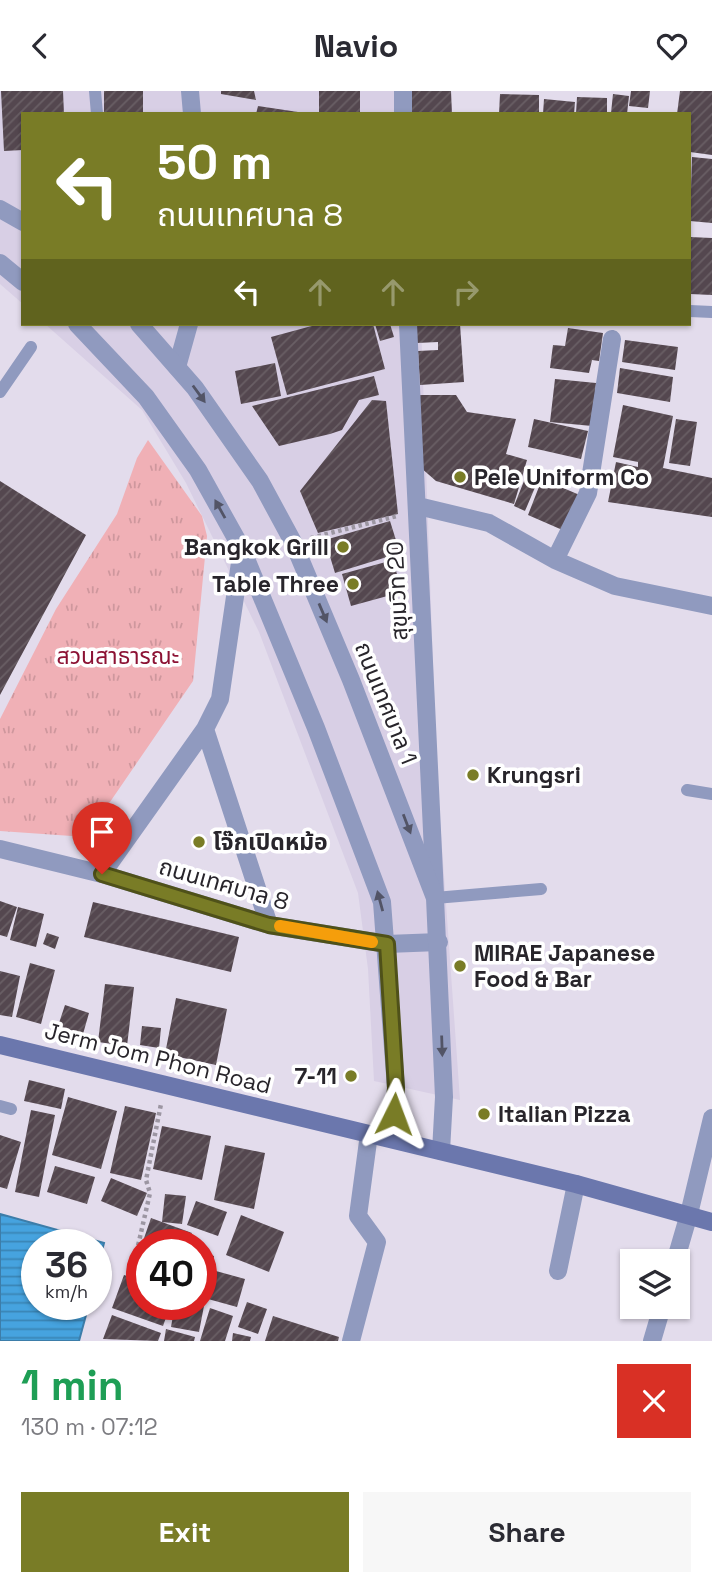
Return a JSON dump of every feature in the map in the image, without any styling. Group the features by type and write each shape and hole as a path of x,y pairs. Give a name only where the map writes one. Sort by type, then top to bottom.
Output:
{"main road":[{"name":"Jerm Jom Phon Road","path":"0,1045 576,1184 712,1222"}],"street":[{"path":"190,91 192,112"},
{"path":"403,91 403,112"},
{"path":"0,209 21,221"},
{"path":"0,263 21,280"},
{"path":"79,326 146,397 198,470 242,549 288,657 377,890 387,944 396,1088 391,1139"},
{"name":"ถนนเทศบาล 1","path":"141,326 195,388 260,481 293,542 351,680 435,898 444,1097 441,1151"},
{"path":"177,367 188,326"},
{"name":"สุขุมวิท 20","path":"408,326 435,898"},
{"path":"555,559 588,493 612,339"},
{"path":"418,508 489,523 555,559 615,586 712,606"},
{"path":"102,874 205,729 220,699 242,549"},
{"path":"205,729 269,925"},
{"name":"ถนนเทศบาล 8","path":"0,849 102,874 269,925 387,944 439,942"},
{"path":"679,1249 712,1118"},
{"path":"351,1341 377,1242 358,1216 369,1134"},
{"path":"558,1271 576,1184"},
{"path":"652,1341 658,1319"}],"lane":[{"path":"95,91 97,112"},
{"path":"691,311 712,312"},
{"path":"0,392 31,347"},
{"path":"687,790 712,794"},
{"path":"435,898 541,889"}],"path":[{"path":"293,542 418,508"},
{"path":"142,1229 150,1193 146,1180 164,1086"}],"shaded area":[{"path":"0,91 417,91 417,112 21,112 21,302 0,284"},
{"path":"47,326 421,326 437,777 460,1100 374,1081 368,969 358,893 259,632 186,483 142,410"}],"green space":[{"name":"สวนสาธารณะ","path":"148,440 202,516 207,536 193,681 86,837 0,831 0,719 56,609 117,514 137,458"}],"water":[{"path":"0,1214 54,1229 21,1229 21,1320 85,1320 79,1341 0,1341"}],"building":[{"path":"1,91 63,91 64,112 21,112 21,150 4,151"},
{"path":"104,91 143,91 143,112 104,112"},
{"path":"221,91 254,91 256,100 221,94"},
{"path":"319,91 360,91 360,112 319,112"},
{"path":"406,91 451,91 452,112 406,112"},
{"path":"631,91 650,91 648,108 629,106"},
{"path":"680,91 712,91 712,155 691,152 691,112 677,112"},
{"path":"500,94 539,95 539,112 499,112"},
{"path":"613,94 629,96 627,112 611,112"},
{"path":"577,97 607,98 607,112 576,112"},
{"path":"544,99 575,102 574,112 543,112"},
{"path":"258,106 298,112 256,112"},
{"path":"692,157 712,159 712,223 691,221"},
{"path":"691,237 712,238 712,295 691,294"},
{"path":"312,326 374,326 385,369 287,395 271,337"},
{"path":"376,326 391,326 394,337 380,341"},
{"path":"416,326 460,326 464,382 420,385 418,351 438,350 438,342 417,343"},
{"path":"568,328 603,333 599,361 592,360 589,373 550,368 553,345 565,346"},
{"path":"625,340 678,347 675,370 622,362"},
{"path":"275,363 281,396 241,404 235,371"},
{"path":"620,368 673,377 670,402 617,393"},
{"path":"374,376 379,395 359,400 342,430 330,434 279,446 252,406"},
{"path":"555,379 596,383 592,426 550,422"},
{"path":"417,395 456,395 467,412 516,419 506,454 527,460 514,504 436,481 420,467"},
{"path":"372,400 386,401 398,514 318,533 300,491"},
{"path":"623,405 673,416 663,468 712,478 712,517 608,502 616,462 638,467 638,462 613,457"},
{"path":"534,419 588,431 581,459 528,447"},
{"path":"676,419 697,422 690,466 669,463"},
{"path":"530,466 542,471 525,511 514,506"},
{"path":"542,479 582,496 567,532 528,515"},
{"path":"0,481 86,535 0,695"},
{"path":"390,521 400,553 335,573 325,540"},
{"path":"393,560 402,592 351,606 342,574"},
{"path":"0,901 17,907 7,937 0,935"},
{"path":"93,902 239,937 231,972 84,937"},
{"path":"18,907 44,914 36,947 10,940"},
{"path":"47,933 59,937 55,949 43,944"},
{"path":"30,963 55,970 41,1024 16,1017"},
{"path":"0,971 20,976 12,1017 0,1015"},
{"path":"105,984 134,987 127,1046 98,1042"},
{"path":"176,998 227,1009 216,1065 165,1054"},
{"path":"65,1005 89,1013 83,1034 58,1026"},
{"path":"142,1026 161,1028 159,1048 140,1045"},
{"path":"29,1080 65,1089 61,1109 24,1101"},
{"path":"68,1097 117,1111 101,1169 52,1155"},
{"path":"125,1106 156,1113 141,1180 110,1173"},
{"path":"31,1110 55,1115 39,1197 15,1192"},
{"path":"162,1126 211,1136 202,1180 153,1169"},
{"path":"0,1135 21,1142 7,1189 0,1187"},
{"path":"225,1145 265,1153 254,1209 214,1200"},
{"path":"55,1166 95,1177 87,1204 47,1192"},
{"path":"111,1178 147,1193 137,1216 101,1201"},
{"path":"165,1194 186,1196 182,1224 162,1222"},
{"path":"196,1201 227,1212 218,1236 217,1229 198,1229 187,1225"},
{"path":"241,1215 284,1232 269,1272 226,1255"},
{"path":"151,1218 181,1229 147,1229"},
{"path":"217,1271 245,1279 237,1307 217,1301"},
{"path":"124,1275 126,1276 126,1313 112,1308"},
{"path":"247,1302 267,1309 258,1334 238,1327"},
{"path":"217,1310 233,1316 225,1341 200,1341 206,1320 217,1320"},
{"path":"112,1315 161,1333 158,1341 103,1339"},
{"path":"273,1316 339,1337 338,1341 265,1341"},
{"path":"146,1320 165,1320 163,1326"},
{"path":"172,1320 201,1320 199,1332 171,1327"},
{"path":"166,1329 195,1337 194,1341 164,1341"},
{"path":"233,1333 251,1337 250,1341 232,1341"}],"slow traffic":[{"path":"280,926 372,942"}],"place":[{"name":"Pele Uniform Co","path":"460,477"},
{"name":"Bangkok Grill","path":"343,547"},
{"name":"Table Three","path":"353,584"},
{"name":"Krungsri","path":"473,775"},
{"name":"โจ๊กเปิดหม้อ","path":"199,842"},
{"name":"MIRAE Japanese Food & Bar","path":"460,966"},
{"name":"7-11","path":"351,1076"},
{"name":"Italian Pizza","path":"484,1114"}],"route":[{"path":"102,874 269,925 387,944 396,1088 394,1114"}]}
